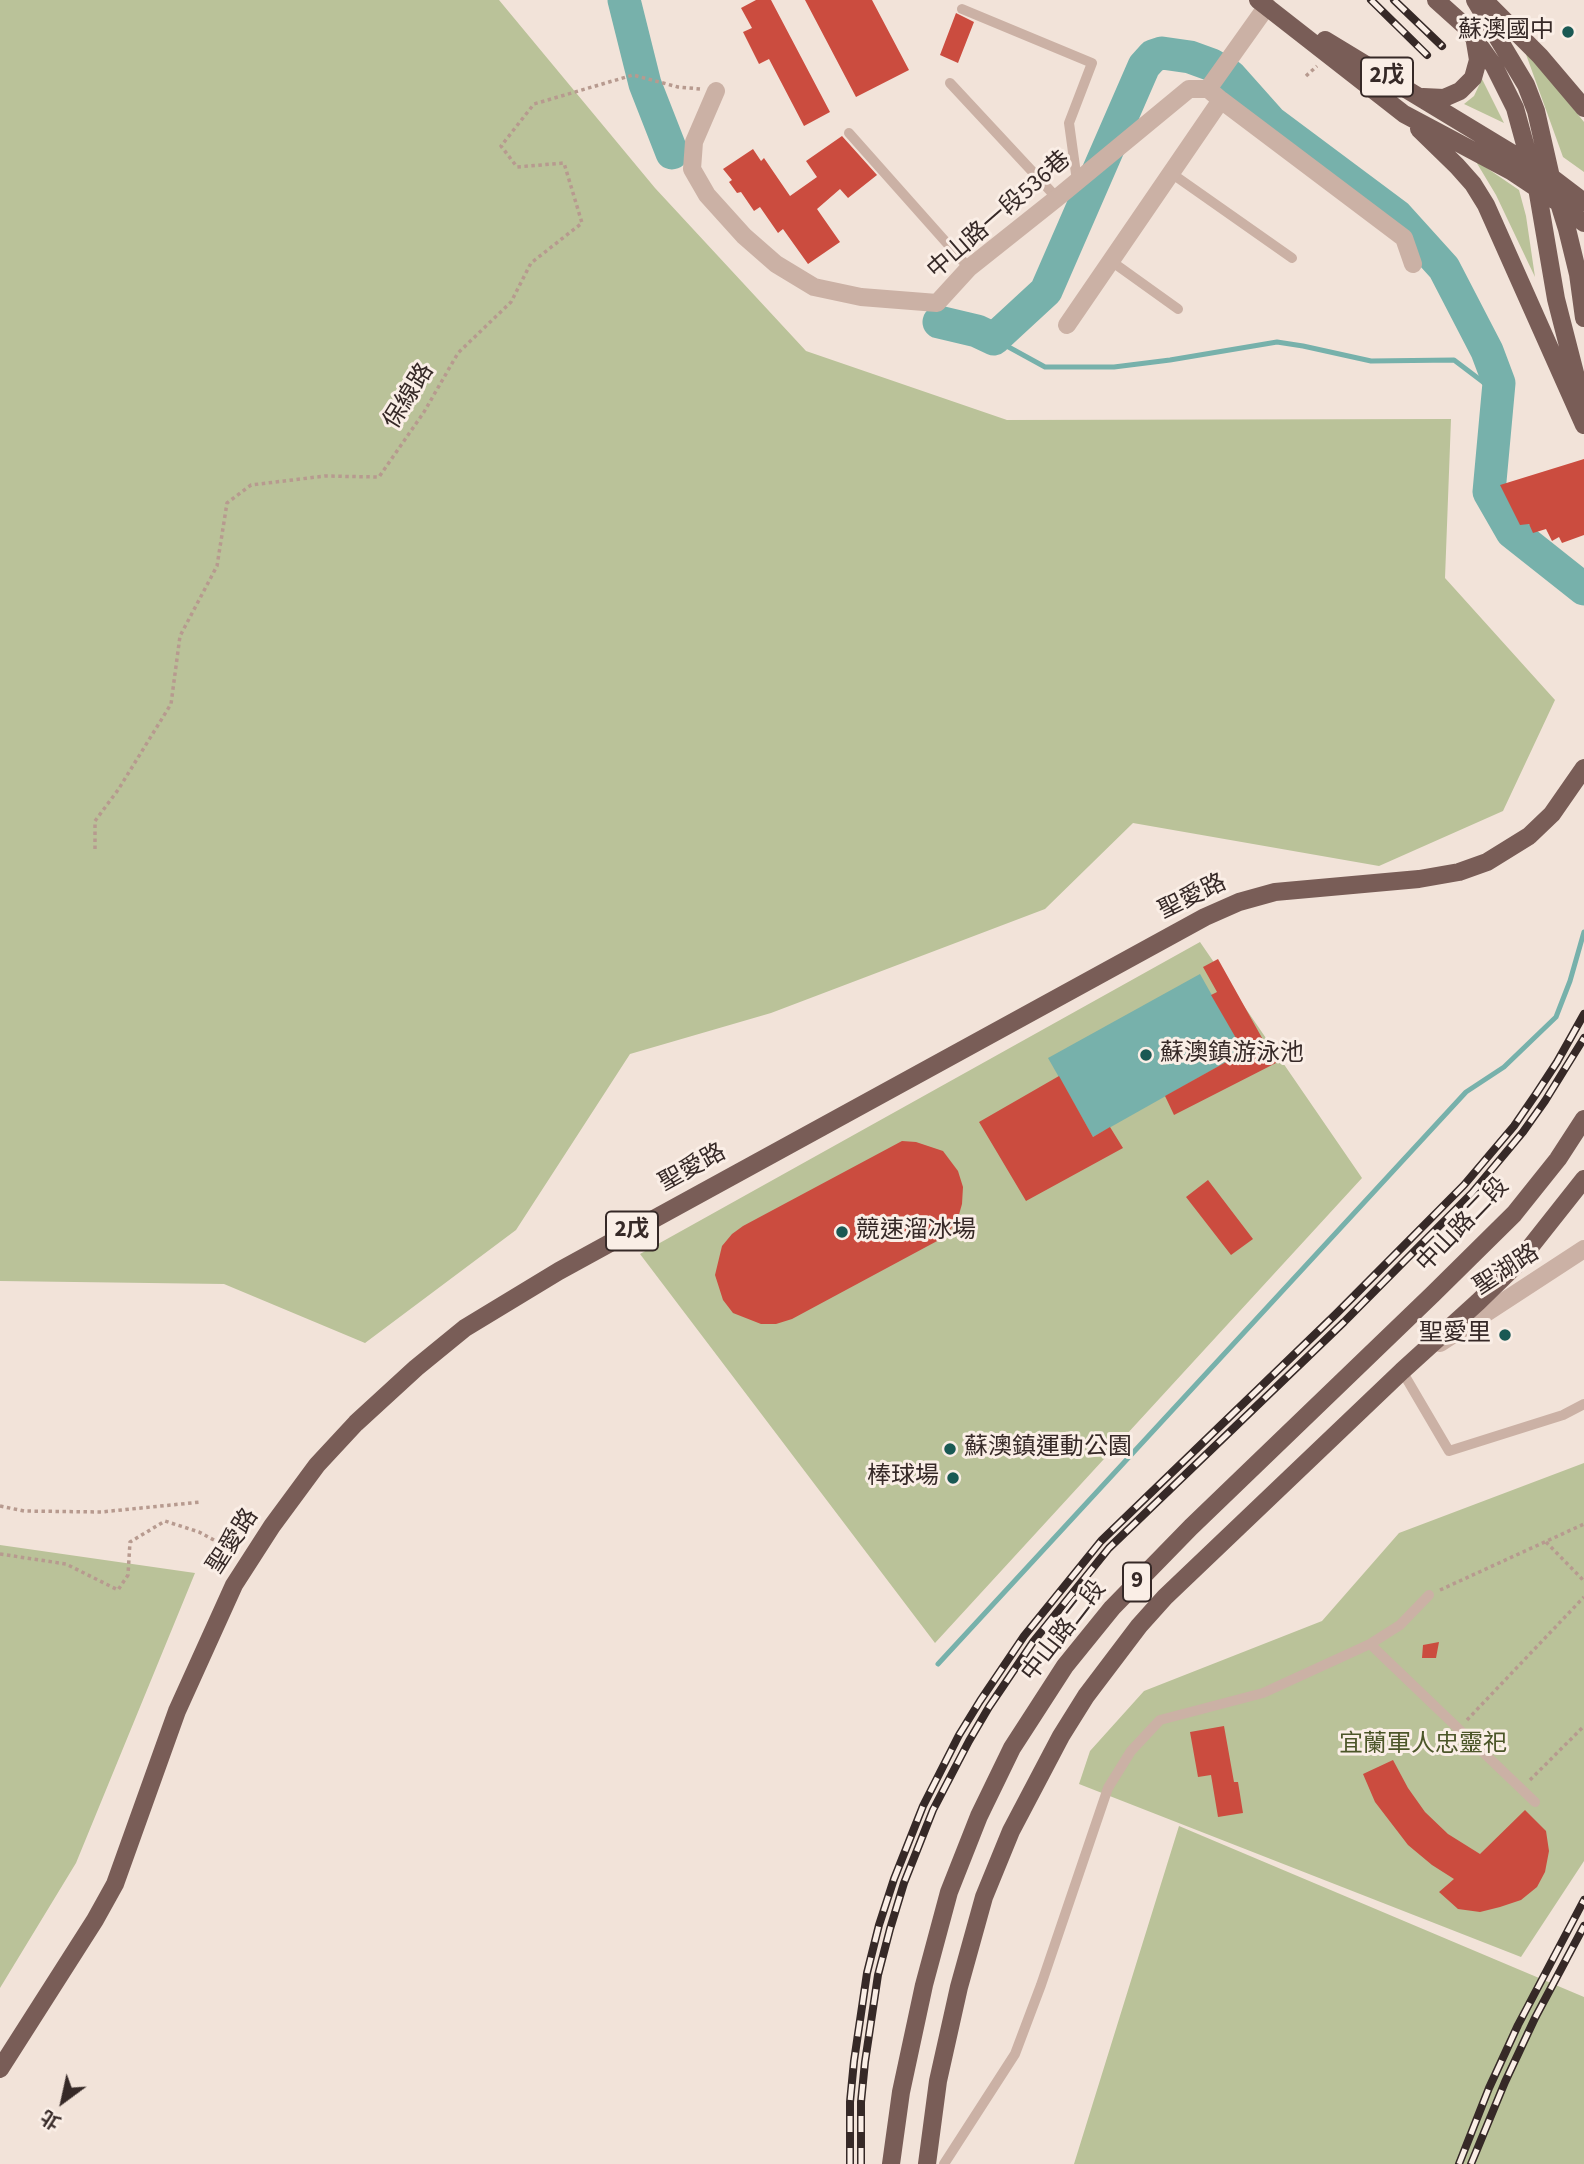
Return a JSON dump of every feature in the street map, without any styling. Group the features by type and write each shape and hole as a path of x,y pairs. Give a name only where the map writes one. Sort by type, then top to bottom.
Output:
{"main road":[{"path":"1436,0 1465,27 1494,66 1507,89 1522,131 1530,165 1559,203 1584,223"},
{"path":"1475,0 1526,85 1536,111 1541,133 1548,261 1584,408"},
{"path":"1484,0 1540,56 1584,108"},
{"name":"2戊","path":"1263,3 1530,165"},
{"name":"2戊","path":"1263,3 1404,114 1474,151 1544,183"},
{"path":"1409,90 1426,98 1444,98 1460,91 1472,78 1478,60 1475,42 1465,27"},
{"path":"1404,114 1457,166 1486,205 1584,425"},
{"path":"1544,183 1584,202"},
{"path":"1559,203 1578,274 1584,318"},
{"name":"聖愛路","path":"0,2068 95,1920 115,1884 177,1711 234,1585 272,1526 317,1465 356,1423 416,1368 465,1328 559,1271 1205,917 1239,902 1275,892 1419,879 1459,872 1487,862 1529,836 1552,814 1584,768"},
{"name":"中山路二段","path":"891,2164 904,2078 924,1985 949,1892 979,1816 1012,1748 1065,1666 1112,1608 1191,1527 1514,1214 1558,1159 1584,1119"},
{"name":"9","path":"927,2164 938,2081 959,1987 984,1897 1011,1831 1061,1736 1101,1676 1165,1597 1516,1265 1584,1180"}],"street":[{"path":"1067,325 1171,173 1233,54 1263,3"},
{"name":"中山路一段536巷","path":"716,91 694,142 692,169 707,195 744,236 776,264 814,287 861,297 937,303 969,268 1189,89 1214,90"},
{"path":"1214,90 1404,238 1413,264"},
{"name":"聖湖路","path":"1420,1356 1584,1249"}],"lane":[{"path":"962,9 1092,63 1069,123 1077,181"},
{"path":"950,83 1057,198"},
{"path":"849,133 969,268"},
{"path":"1171,173 1292,258"},
{"path":"1111,261 1178,309"},
{"path":"1402,1371 1449,1451 1563,1415 1584,1404"},
{"path":"944,2164 1015,2054 1108,1788 1131,1751 1160,1720 1263,1693 1370,1644 1400,1625 1429,1595"},
{"path":"1370,1644 1535,1802"}],"path":[{"path":"1306,76 1321,61"},
{"name":"保線路","path":"95,849 95,821 118,790 171,704 180,636 217,566 227,503 251,485 325,476 379,477 424,412 458,353 510,302 531,263 582,223 564,163 517,167 501,146 534,104 633,75 678,87 716,91"},
{"path":"0,1506 24,1511 101,1512 201,1502"},
{"path":"0,1554 66,1564 118,1590 128,1575 130,1542 164,1521 199,1532 250,1560"},
{"path":"1429,1595 1584,1524"},
{"path":"1546,1542 1584,1581"},
{"path":"1459,1729 1584,1597"},
{"path":"1521,1789 1584,1726"}],"green space":[{"path":"0,0 499,0 655,188 806,351 1007,420 1451,419 1445,578 1555,700 1503,811 1379,866 1133,823 1045,909 771,1013 630,1054 516,1230 365,1343 224,1284 0,1281"},
{"path":"1523,46 1584,122 1584,172 1563,157"},
{"path":"1482,79 1504,123 1464,104 1474,96"},
{"path":"1475,160 1519,190 1526,216 1535,277 1496,195"},
{"name":"蘇澳鎮運動公園","path":"1200,942 1362,1178 935,1643 640,1254"},
{"name":"宜蘭軍人忠靈祀","path":"1584,1463 1584,1861 1521,1957 1079,1784 1090,1751 1144,1691 1322,1621 1399,1533"},
{"path":"0,1545 195,1573 76,1863 0,1988"},
{"path":"1179,1826 1584,1997 1584,2164 1074,2164"}],"water":[{"name":"蘇澳鎮游泳池","path":"1200,974 1244,1052 1093,1137 1048,1058"}],"building":[{"path":"756,0 771,0 830,112 804,126 769,59 759,64 743,32 752,28 741,8"},
{"path":"805,0 872,0 909,70 856,97"},
{"path":"956,13 974,22 958,63 940,55"},
{"path":"842,136 877,175 848,198 840,189 817,209 840,242 808,264 783,229 778,233 760,207 754,211 741,192 737,193 729,182 732,180 723,169 753,149 761,161 764,158 790,196 817,177 806,161"},
{"path":"1584,459 1584,535 1562,543 1559,537 1552,541 1546,529 1533,533 1529,524 1520,525 1500,485"},
{"path":"1218,959 1276,1063 1174,1115 1165,1096 1244,1052 1211,995 1217,992 1203,967"},
{"path":"1059,1076 1093,1137 1110,1127 1123,1148 1026,1201 979,1122"},
{"name":"競速溜冰場","path":"902,1141 916,1142 943,1151 958,1171 963,1187 962,1204 951,1229 939,1240 792,1319 776,1324 761,1324 733,1313 723,1300 715,1275 722,1246 732,1234"},
{"path":"1208,1180 1253,1239 1231,1255 1186,1197"},
{"path":"1439,1642 1436,1658 1422,1658 1423,1645"},
{"path":"1224,1726 1234,1782 1238,1782 1243,1813 1218,1817 1211,1775 1198,1777 1190,1732"},
{"path":"1393,1760 1425,1812 1448,1834 1480,1854 1525,1810 1546,1831 1549,1851 1545,1872 1537,1887 1521,1900 1500,1907 1480,1912 1458,1909 1439,1892 1454,1879 1408,1845 1375,1802 1363,1774"}],"waterway":[{"path":"624,0 645,84 672,153"},
{"path":"939,322 977,331 994,339 1046,291 1144,66 1153,56 1162,53 1190,57 1212,65 1230,76 1271,122 1397,216 1444,268 1487,351 1499,383 1489,492 1512,532 1584,589"},
{"path":"994,339 1045,367 1114,367 1277,342 1371,361 1454,360 1487,385 1499,400"},
{"path":"938,1664 1466,1092 1504,1067 1556,1017 1584,932"}],"railway":[{"path":"1371,0 1427,55"},
{"path":"1394,0 1442,46"},
{"path":"850,2164 850,2102 854,2061 867,1973 879,1925 923,1806 959,1735 980,1701 1024,1636 1101,1541 1336,1314 1464,1185 1514,1126 1557,1062 1584,1014"},
{"path":"861,2164 861,2102 865,2062 878,1975 890,1929 904,1883 933,1810 989,1707 1033,1642 1109,1548 1344,1322 1472,1193 1523,1132 1584,1038"},
{"path":"1459,2164 1518,2025 1584,1900"},
{"path":"1471,2164 1535,2018 1584,1926"}],"place":[{"name":"蘇澳國中","path":"1568,32"},
{"name":"蘇澳鎮游泳池","path":"1146,1055"},
{"name":"競速溜冰場","path":"842,1232"},
{"name":"聖愛里","path":"1505,1335"},
{"name":"蘇澳鎮運動公園","path":"950,1449"},
{"name":"棒球場","path":"953,1478"}]}
